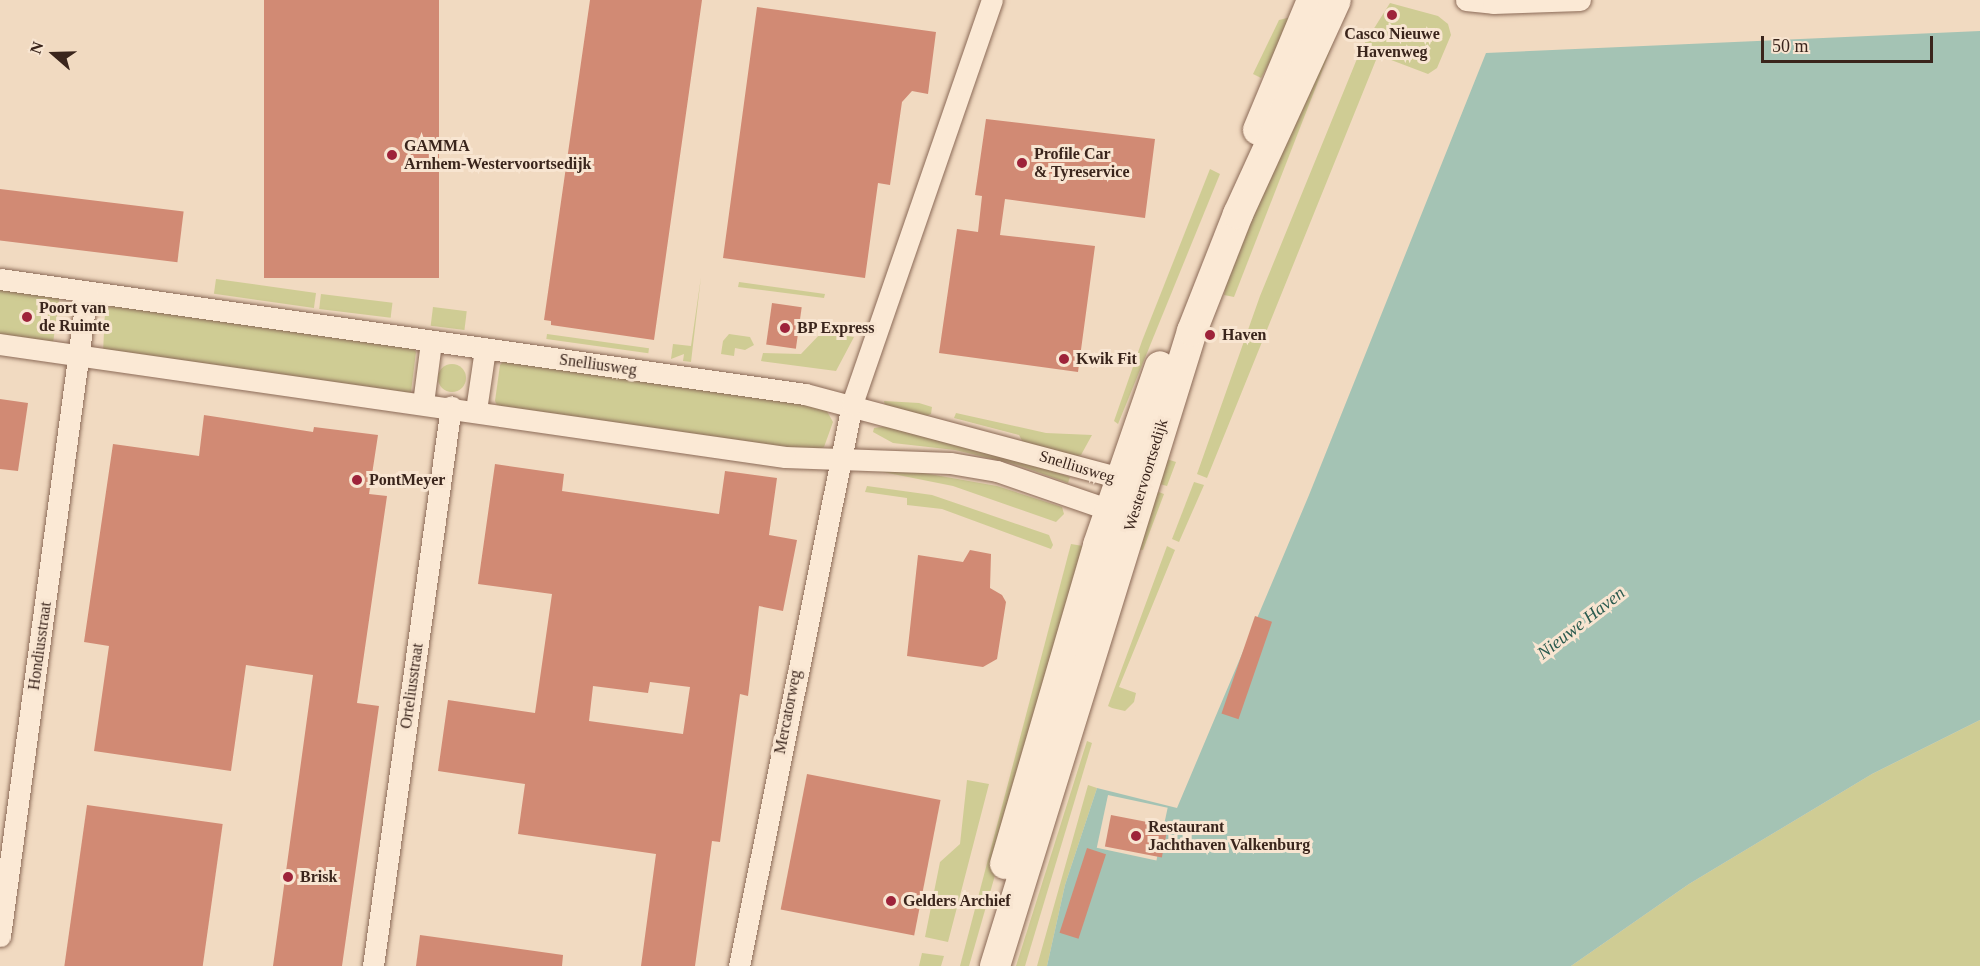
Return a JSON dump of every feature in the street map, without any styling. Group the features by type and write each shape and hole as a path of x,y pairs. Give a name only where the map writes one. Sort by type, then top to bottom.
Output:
{"main road":[{"name":"Westervoortsedijk","path":"976,966 1123,496 1212,234 1312,0"},
{"name":"Westervoortsedijk","path":"995,966 1123,496 1238,214 1336,0"}],"street":[{"path":"841,460 852,404 992,0"},
{"path":"1466,0 1580,0"},
{"name":"Snelliusweg","path":"0,279 852,404 1123,496"},
{"path":"79,355 87,292"},
{"path":"423,403 431,342"},
{"name":"Snelliusweg","path":"0,344 452,406 785,457 950,463 1123,496"},
{"path":"476,410 485,349"},
{"name":"Hondiusstraat","path":"0,936 79,355"},
{"name":"Orteliusstraat","path":"373,966 452,406"},
{"name":"Mercatorweg","path":"739,966 841,460"}],"shaded area":[{"path":"1390,3 1438,16 1448,24 1451,35 1437,68 1428,74 1378,55 1207,478 1197,474 1260,296 1361,49"},
{"path":"1295,16 1261,78 1253,74 1279,20"},
{"path":"1342,20 1234,297 1224,295 1228,272"},
{"path":"1210,169 1220,174 1118,424 1114,421 1142,341"},
{"path":"701,277 691,362 683,361 684,354 671,359 673,344 691,346"},
{"path":"216,279 316,293 314,308 214,294"},
{"path":"739,282 825,294 824,298 738,287"},
{"path":"0,289 59,297 53,345 0,337"},
{"path":"321,294 392,303 391,318 319,309"},
{"path":"117,305 411,346 416,352 411,392 405,395 103,352 105,313 108,307"},
{"path":"433,307 467,311 464,330 431,326"},
{"path":"822,332 854,337 836,371 761,361 763,353 801,354"},
{"path":"547,334 649,348 648,353 546,339"},
{"path":"729,334 750,337 754,345 745,350 735,348 734,356 721,354 723,341"},
{"path":"505,359 824,406 833,422 824,447 812,452 499,409 495,401 500,365"},
{"path":"452,364 462,368 466,378 462,388 452,392 442,388 438,378 442,368"},
{"path":"884,401 919,403 932,407 931,414 924,417 885,406"},
{"path":"956,413 1046,433 1092,435 1081,455 1075,457 1025,446 1019,435 954,418"},
{"path":"888,426 1017,458 1070,477 1068,483 1018,465 955,450 893,443 873,432 874,428"},
{"path":"1157,456 1176,462 1167,486 1156,483 1153,490 1164,494 1143,550 1129,547"},
{"path":"884,466 997,486 1062,507 1064,514 1056,522 953,486 868,469"},
{"path":"1194,482 1204,485 1179,542 1172,539"},
{"path":"867,486 932,495 1049,535 1053,545 1051,549 942,509 907,505 907,498 865,492"},
{"path":"1071,544 1089,547 969,966 960,966"},
{"path":"1167,546 1175,550 1119,687 1136,693 1134,702 1125,711 1112,708 1108,706"},
{"path":"1980,720 1980,966 1571,966 1689,884 1872,774"},
{"path":"1087,741 1092,743 1025,966 1016,966"},
{"path":"967,780 989,784 948,942 925,937 940,862 960,844"},
{"path":"1088,785 1097,788 1065,885 1047,966 1037,966"},
{"path":"922,953 944,956 941,966 919,966"}],"water":[{"name":"Nieuwe Haven","path":"1980,31 1980,720 1872,774 1689,884 1571,966 1047,966 1065,885 1097,788 1177,808 1309,495 1486,53"}],"pier":[{"path":"1108,795 1168,808 1156,861 1097,848"}],"building":[{"path":"264,0 439,0 439,278 264,278"},
{"path":"590,0 702,0 654,340 551,325 551,321 544,320"},
{"path":"757,7 936,32 928,94 912,91 902,102 890,185 878,183 865,278 723,258"},
{"path":"986,119 1155,139 1145,218 1005,199 1000,235 1095,246 1078,372 939,353 957,229 978,232 982,196 975,195"},
{"path":"0,189 184,212 177,262 0,240"},
{"path":"772,303 802,307 796,349 766,345"},
{"path":"0,399 28,403 18,471 0,469"},
{"path":"204,415 313,432 314,427 378,435 369,494 387,496 357,703 379,706 342,966 273,966 313,675 246,665 231,771 94,751 109,646 84,642 113,444 199,456"},
{"path":"495,464 564,474 562,491 719,514 725,471 777,478 769,535 797,540 783,611 759,606 748,696 740,694 720,842 712,841 695,966 641,966 656,854 518,834 525,784 438,771 448,700 535,713 552,594 478,584","holes":["650,682 690,687 683,734 589,721 593,686 648,693"]},
{"path":"970,550 991,554 990,588 1002,595 1006,602 997,659 983,667 907,656 918,555 963,562"},
{"path":"1255,616 1272,622 1238,719 1221,713"},
{"path":"807,774 941,800 914,935 781,909"},
{"path":"87,805 223,824 203,966 64,966"},
{"name":"Restaurant Jachthaven Valkenburg","path":"1111,815 1168,826 1162,857 1105,846"},
{"path":"1087,848 1106,854 1079,939 1059,933"},
{"path":"420,935 563,955 562,966 416,966"}],"place":[{"name":"Casco Nieuwe Havenweg","path":"1392,15"},
{"name":"GAMMA Arnhem-Westervoortsedijk","path":"392,155"},
{"name":"Profile Car & Tyreservice","path":"1022,163"},
{"name":"Poort van de Ruimte","path":"27,317"},
{"name":"BP Express","path":"785,328"},
{"name":"Haven","path":"1210,335"},
{"name":"Kwik Fit","path":"1064,359"},
{"name":"PontMeyer","path":"357,480"},
{"name":"Restaurant Jachthaven Valkenburg","path":"1136,836"},
{"name":"Brisk","path":"288,877"},
{"name":"Gelders Archief","path":"891,901"}]}
